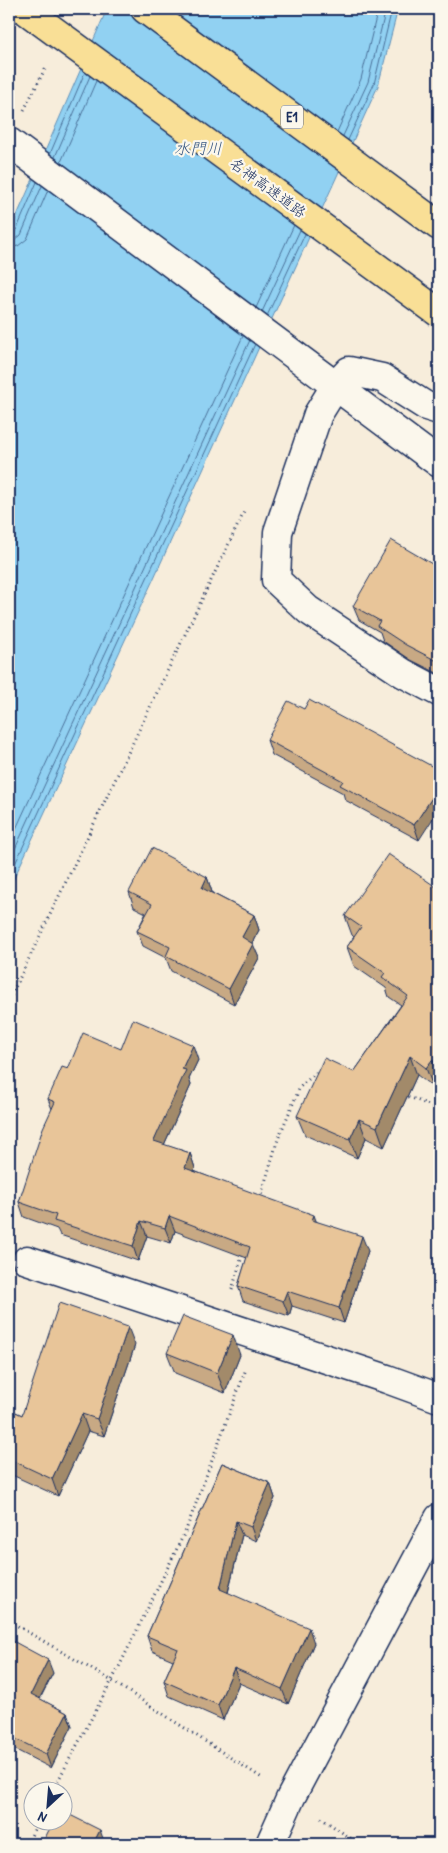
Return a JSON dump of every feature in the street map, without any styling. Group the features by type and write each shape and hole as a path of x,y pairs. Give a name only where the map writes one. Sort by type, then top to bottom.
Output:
{"highway":[{"name":"名神高速道路","path":"24,9 439,313"},
{"name":"E1","path":"145,9 439,226"}],"street":[{"path":"9,142 439,463"},
{"path":"439,410 426,406 382,378 350,371 336,385 318,414 278,532 276,580 308,610 403,674 439,692"},
{"path":"27,1260 439,1398"},
{"path":"270,1844 291,1797 439,1518"}],"path":[{"path":"22,113 46,69"},
{"path":"9,1000 246,510"},
{"path":"258,1204 278,1139 300,1087 325,1064"},
{"path":"395,1092 439,1110"},
{"path":"221,1324 244,1250"},
{"path":"58,1780 112,1681 186,1530 258,1336"},
{"path":"9,1621 112,1681 360,1844"},
{"path":"27,1844 34,1830"}],"water":[{"name":"水門川","path":"107,9 398,9 378,86 153,580 9,889 9,234"}],"building":[{"path":"391,540 439,568 439,662 406,645 377,626 380,621 353,606"},
{"path":"309,700 439,770 439,787 414,825 340,785 343,781 267,740 288,701 304,709"},
{"path":"152,848 207,877 202,888 254,915 242,937 253,944 229,989 166,956 170,947 137,931 152,904 129,892"},
{"path":"388,854 439,889 439,1065 432,1060 426,1068 410,1056 377,1127 359,1119 350,1139 297,1116 324,1058 354,1072 408,996 382,977 385,973 347,947 361,927 345,916"},
{"path":"133,1019 193,1045 182,1069 186,1070 154,1141 190,1153 185,1168 314,1215 312,1220 362,1236 339,1308 287,1291 283,1301 238,1286 250,1247 169,1216 165,1228 141,1221 133,1246 54,1221 56,1215 19,1202 43,1128 55,1102 48,1099 62,1067 68,1069 83,1033 121,1049"},
{"path":"59,1303 128,1327 97,1419 82,1414 52,1479 9,1459 9,1409 22,1415"},
{"path":"183,1316 233,1335 217,1373 167,1353"},
{"path":"222,1463 270,1483 251,1527 236,1521 220,1589 309,1628 282,1689 234,1668 218,1705 164,1681 178,1649 147,1636"},
{"path":"9,1639 48,1660 31,1694 67,1713 46,1754 10,1736 9,1738"},
{"path":"72,1816 100,1830 93,1844 42,1844 49,1830 72,1830"}]}
